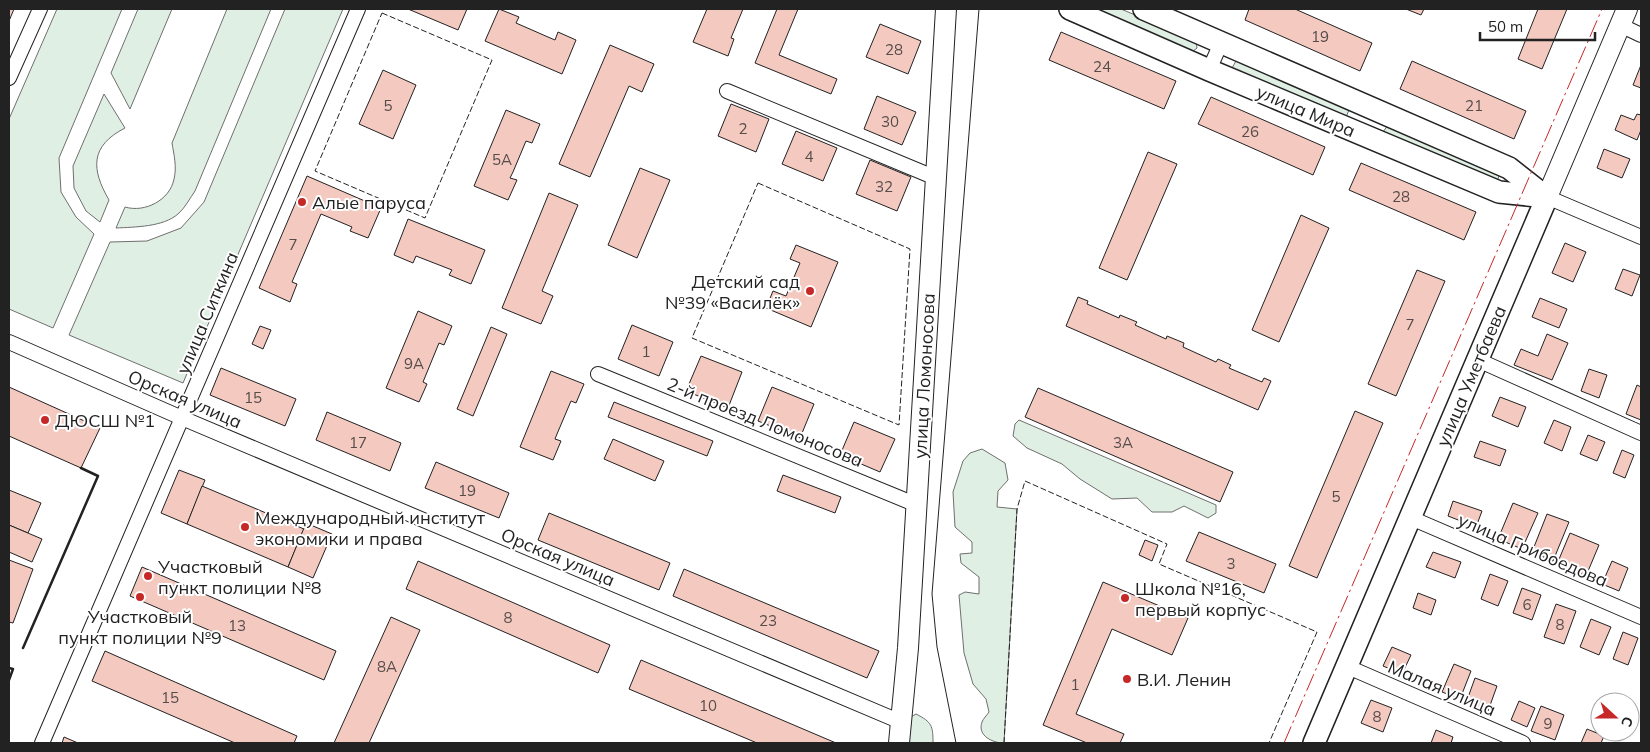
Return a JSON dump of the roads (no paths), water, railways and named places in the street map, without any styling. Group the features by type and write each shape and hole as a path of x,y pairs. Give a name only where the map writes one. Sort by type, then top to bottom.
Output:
{"main road":[{"name":"улица Мира","path":"1070,9 1209,70 1509,168 1546,198"},
{"name":"улица Мира","path":"1144,9 1221,43 1366,122"},
{"name":"улица Уметбаева","path":"1314,743 1348,667 1546,198"}],"street":[{"path":"9,78 40,9"},
{"name":"улица Ситкина","path":"42,743 358,9"},
{"name":"улица Ломоносова","path":"899,743 908,648 946,9"},
{"path":"1623,17 1641,35"},
{"name":"улица Уметбаева","path":"1546,198 1623,17"},
{"path":"1209,70 1221,43"},
{"path":"726,91 936,178"},
{"name":"улица Мира","path":"1546,198 1641,237"},
{"name":"Орская улица","path":"9,342 182,418 900,722"},
{"path":"1478,360 1641,433"},
{"name":"2-й проезд Ломоносова","path":"598,374 916,504"},
{"name":"улица Грибоедова","path":"1411,518 1641,617"},
{"name":"Малая улица","path":"1348,667 1522,743"}],"tram line":[{"path":"956,743 937,647 932,594 979,9"}],"place":[{"name":"Алые паруса","path":"302,202"},
{"name":"Детский сад №39 «Василёк»","path":"810,291"},
{"name":"ДЮСШ №1","path":"45,420"},
{"name":"Международный институт экономики и права","path":"245,527"},
{"name":"Участковый пункт полиции №8","path":"148,576"},
{"name":"Участковый пункт полиции №9","path":"140,597"},
{"name":"Школа №16, первый корпус","path":"1125,598"},
{"name":"В.И. Ленин","path":"1127,679"}]}
